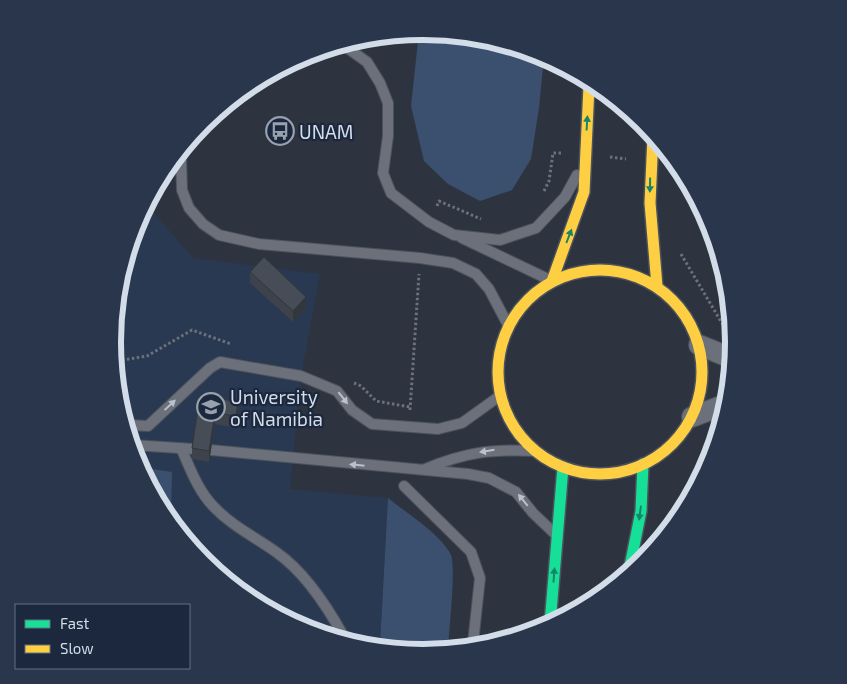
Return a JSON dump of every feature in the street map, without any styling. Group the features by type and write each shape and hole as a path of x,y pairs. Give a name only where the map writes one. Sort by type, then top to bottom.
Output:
{"main road":[{"path":"552,281 584,192 589,90"},
{"path":"652,144 650,203 657,286"},
{"path":"610,269 630,273 657,286 684,312 693,328 699,345 702,382 687,425 664,451 643,464 622,471 600,474 579,472 563,467 550,462 535,451 519,435 507,412 501,395 498,363 503,339 514,315 531,296 552,281 575,272 610,269"},
{"path":"632,561 641,511 643,464"},
{"path":"551,616 563,467"}],"street":[{"path":"699,345 725,356"},
{"path":"687,425 718,408"}],"lane":[{"path":"349,49 367,62 380,83 388,103 388,136 383,173 391,193 429,222 552,281"},
{"path":"454,235 500,240 536,228 565,197 586,160"},
{"path":"181,162 182,190 189,208 203,224 220,235 260,244 420,258 453,264 476,274 489,289 509,327"},
{"path":"133,424 148,426 210,368 220,362 300,376 321,384 338,391 352,410 372,424 438,429 462,423 501,395"},
{"path":"140,445 194,449"},
{"path":"181,448 200,489 213,506 226,518 277,552 298,571 320,596 342,633"},
{"path":"422,470 456,456 497,449 535,451"},
{"path":"211,450 468,474 502,484 516,492 533,513 557,536"},
{"path":"404,486 471,552 480,578 473,639"}],"path":[{"path":"542,196 549,181 553,153"},
{"path":"429,222 440,200 488,220"},
{"path":"680,251 725,330"},
{"path":"408,427 420,258"},
{"path":"122,360 147,356 192,330 236,346"},
{"path":"321,384 349,382 362,386 376,401 410,407"}],"shaded area":[{"path":"418,40 443,41 482,46 502,50 543,65 531,159 512,190 480,201 448,184 424,161 411,106"},
{"name":"University of Namibia","path":"152,210 193,258 320,274 301,376 290,489 388,498 380,640 345,634 326,628 272,604 224,569 196,541 172,510 144,458 127,401 124,381 121,342 127,283 144,226"},
{"path":"149,468 172,472 171,508"},
{"path":"388,498 423,524 446,547 451,555 453,586 448,642 424,644 380,640"}],"building":[{"path":"264,257 306,297 293,311 250,272"},
{"path":"200,395 238,402 236,416 215,413 209,451 192,448"}],"traffic: fast":[{"path":"631,562 641,511 643,464"},
{"path":"551,616 563,467"}],"traffic: slow":[{"path":"552,281 584,192 589,90"},
{"path":"653,145 650,203 657,286"},
{"path":"590,270 610,270 630,274 648,282 665,293 679,307 690,324 698,342 702,372 698,402 690,420 679,437 665,451 648,462 630,470 610,474 590,474 570,470 552,462 535,451 521,437 510,420 502,402 498,382 498,362 502,342 510,324 521,307 535,293 552,282 570,274 590,270"}],"place":[{"name":"UNAM","path":"280,131"},
{"name":"University of Namibia","path":"211,407"}]}
